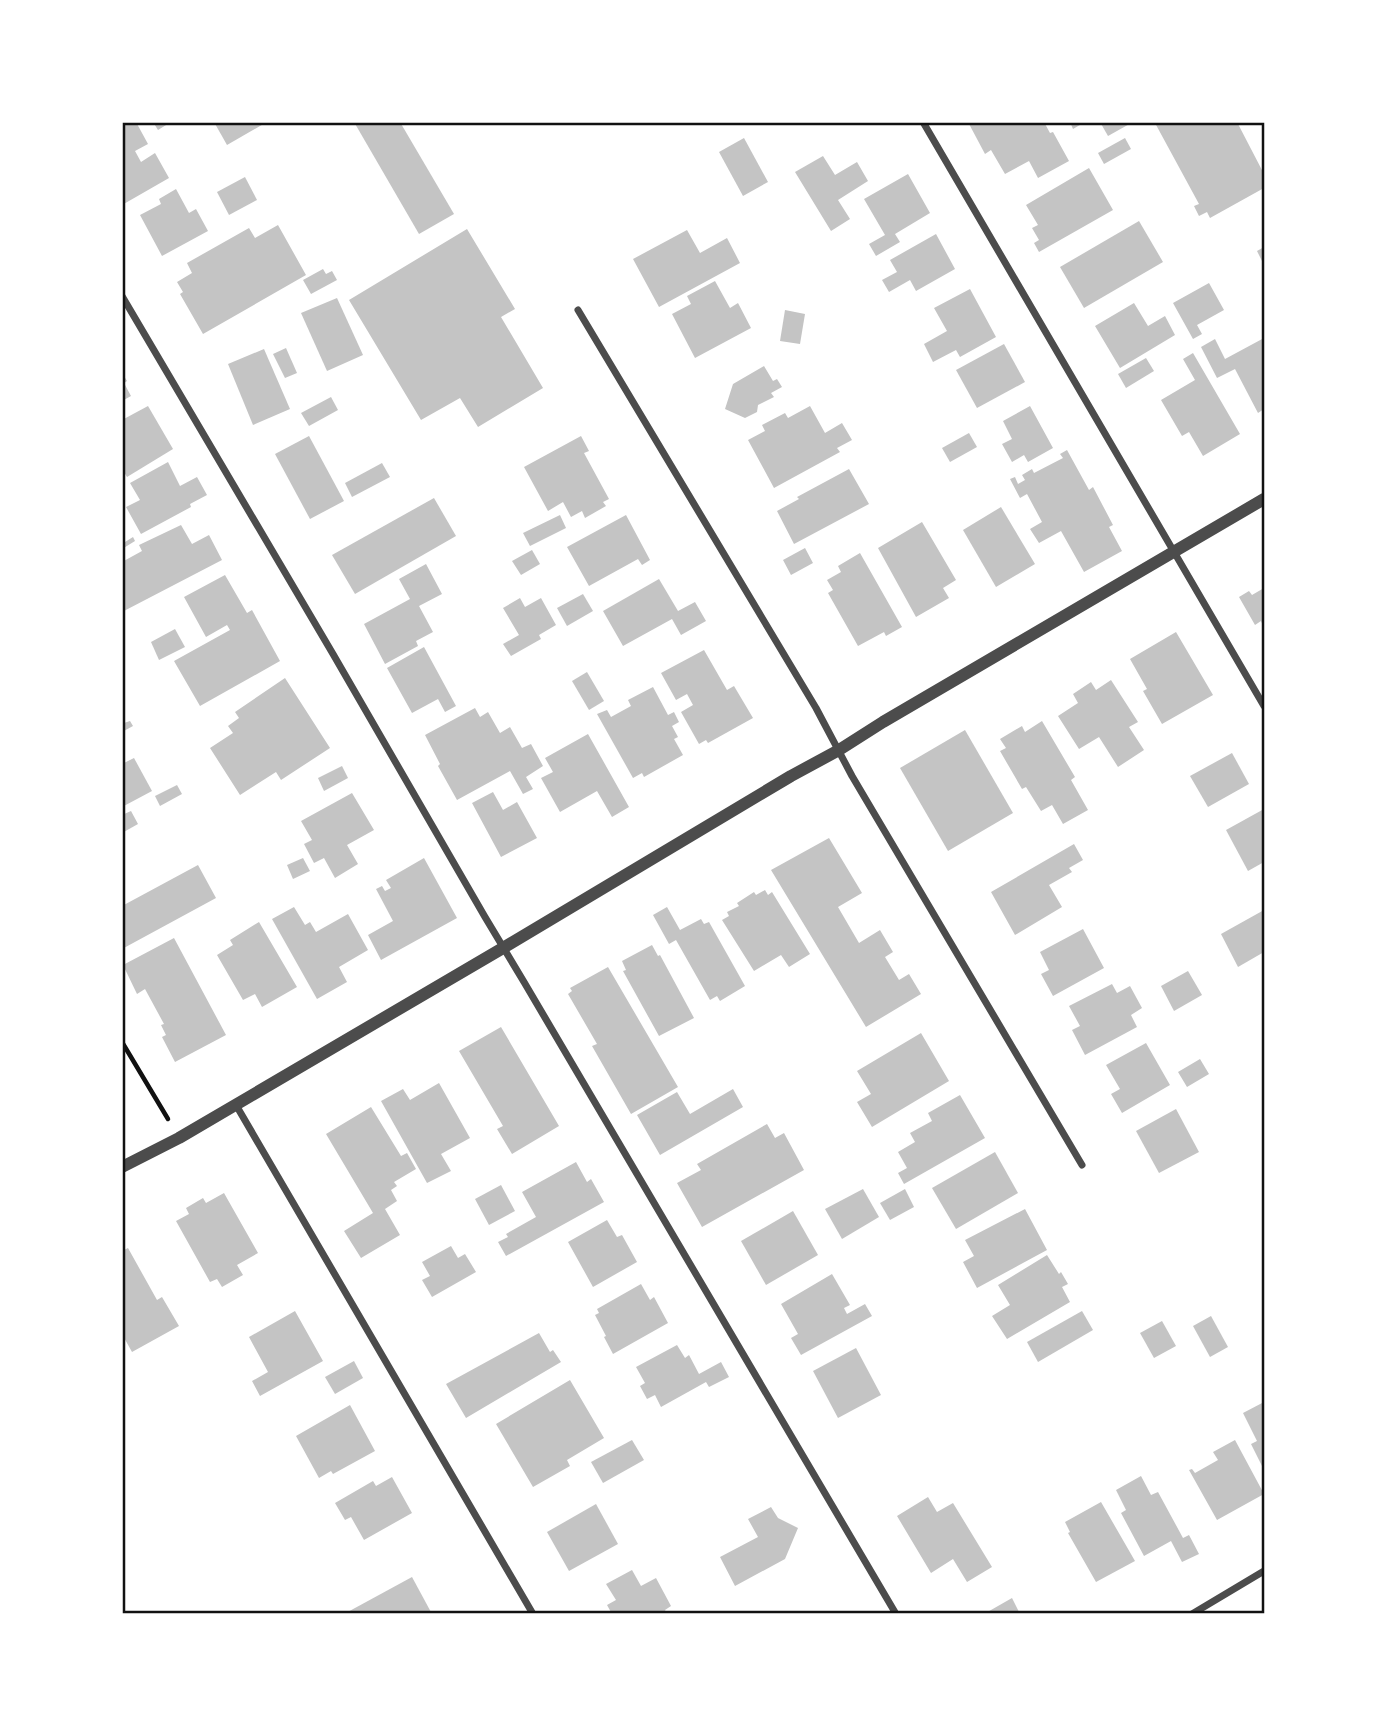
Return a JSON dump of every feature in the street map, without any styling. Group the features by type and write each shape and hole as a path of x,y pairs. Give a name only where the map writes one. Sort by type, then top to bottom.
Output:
{"street":[{"path":"923,122 1265,706"},
{"path":"122,296 895,1614"},
{"path":"578,310 820,716 852,776 1082,1165"},
{"path":"122,1167 179,1138 1265,499"},
{"path":"236,1104 533,1614"},
{"path":"1192,1614 1265,1572"}],"path":[{"path":"122,1042 179,1138"}],"building":[{"path":"122,122 136,122 148,144 135,151 141,162 155,153 169,178 122,205"},
{"path":"153,122 171,122 158,130"},
{"path":"214,122 267,122 227,145"},
{"path":"354,122 400,122 454,214 419,234"},
{"path":"968,122 1044,122 1050,133 1053,132 1069,161 1038,178 1029,161 1005,174 991,150 985,154"},
{"path":"1070,122 1085,122 1073,129"},
{"path":"1100,122 1133,122 1108,136"},
{"path":"1237,122 1264,174 1264,188 1210,218 1207,212 1199,216 1194,206 1199,204 1155,123"},
{"path":"744,138 768,182 743,196 719,152"},
{"path":"1125,138 1131,149 1104,164 1098,153"},
{"path":"823,156 835,175 857,162 868,181 838,200 850,219 831,231 795,172"},
{"path":"1089,168 1113,210 1039,252 1034,243 1039,240 1032,228 1038,225 1026,205"},
{"path":"908,174 930,213 895,234 900,242 876,256 869,244 885,235 864,199"},
{"path":"245,177 257,200 229,215 217,192"},
{"path":"176,189 189,213 196,209 208,231 162,256 140,215 161,204 159,199"},
{"path":"1139,221 1163,262 1084,308 1060,267"},
{"path":"278,225 306,275 203,334 180,294 183,292 177,282 192,273 187,263 249,228 255,238"},
{"path":"467,229 515,309 501,317 543,388 478,427 460,398 421,420 349,300"},
{"path":"687,230 700,253 727,238 740,263 659,307 633,259"},
{"path":"936,234 955,269 916,291 910,280 889,292 882,280 897,272 890,260"},
{"path":"1264,247 1264,265 1257,251"},
{"path":"323,269 326,274 332,271 337,280 311,294 303,280"},
{"path":"715,281 730,308 738,303 751,328 695,358 672,314 691,304 687,296"},
{"path":"1209,283 1224,310 1197,325 1202,334 1193,339 1173,303"},
{"path":"970,289 996,337 960,357 956,350 933,362 924,344 947,331 934,308"},
{"path":"337,298 363,355 327,371 301,313"},
{"path":"1134,303 1148,326 1165,316 1175,335 1120,368 1095,326"},
{"path":"785,310 805,314 800,344 780,341"},
{"path":"1264,338 1264,409 1258,413 1235,369 1217,378 1201,347 1215,339 1225,359"},
{"path":"1004,344 1025,382 977,408 956,370"},
{"path":"286,348 297,373 285,378 273,354"},
{"path":"264,349 290,409 253,425 228,364"},
{"path":"1193,353 1240,434 1203,456 1189,432 1182,436 1161,400 1195,380 1183,359"},
{"path":"1146,358 1154,371 1126,388 1118,374"},
{"path":"764,366 773,381 777,379 782,387 771,393 774,397 758,405 757,412 745,418 725,409 733,384"},
{"path":"122,377 127,381 124,383 131,396 122,401"},
{"path":"331,397 338,410 309,426 301,413"},
{"path":"148,406 173,449 127,477 122,469 122,420"},
{"path":"810,406 825,433 842,423 852,440 837,448 840,452 774,488 748,440 765,431 762,425 785,413 788,418"},
{"path":"1030,406 1053,448 1028,462 1024,455 1012,462 1002,444 1012,439 1003,421"},
{"path":"969,433 977,447 950,462 942,448"},
{"path":"309,436 344,501 310,519 275,454"},
{"path":"581,436 589,451 584,453 609,499 603,502 606,506 585,518 582,511 571,517 563,502 548,511 524,467"},
{"path":"1067,450 1089,490 1093,487 1113,525 1109,527 1122,551 1084,572 1061,531 1039,543 1030,529 1042,522 1027,494 1020,498 1010,479 1015,477 1018,484 1025,480 1022,475 1032,469 1034,473 1063,458 1060,454"},
{"path":"168,462 180,486 197,477 207,495 190,504 191,507 141,534 126,507 140,500 130,483"},
{"path":"382,463 390,477 352,497 345,483"},
{"path":"849,469 869,504 794,544 777,511"},
{"path":"434,498 456,536 355,594 332,555"},
{"path":"1001,507 1035,564 996,587 963,530"},
{"path":"560,515 566,528 530,546 523,533"},
{"path":"626,515 650,560 642,565 638,559 589,586 567,547"},
{"path":"922,522 956,580 943,588 949,598 916,617 878,548"},
{"path":"181,525 192,544 209,535 222,560 122,612 122,562 142,551 139,545"},
{"path":"122,537 125,542 133,537 135,541 122,549"},
{"path":"805,548 813,563 791,575 783,560"},
{"path":"532,550 540,564 521,575 512,561"},
{"path":"860,553 902,627 886,636 884,632 858,646 828,593 833,590 827,580 841,572 838,566"},
{"path":"426,564 442,594 419,606 433,632 416,641 418,646 385,664 364,624 410,599 399,579"},
{"path":"225,575 247,613 252,610 280,661 200,706 174,661 230,630 227,625 206,637 184,597"},
{"path":"659,579 678,611 695,602 706,621 681,635 672,619 623,646 603,611"},
{"path":"1264,588 1264,628 1261,621 1255,625 1239,597 1249,591 1252,595"},
{"path":"583,594 593,611 567,626 557,608"},
{"path":"520,598 525,607 541,598 556,625 539,635 541,639 511,656 503,644 519,635 503,608"},
{"path":"175,629 185,647 159,660 151,642"},
{"path":"1176,632 1213,695 1162,724 1143,691 1147,689 1130,659"},
{"path":"424,647 456,706 445,712 438,699 412,713 387,668"},
{"path":"704,650 727,690 734,686 753,718 708,743 706,740 699,744 681,712 693,705 687,694 676,700 661,673"},
{"path":"587,672 604,701 589,710 572,681"},
{"path":"285,678 330,748 281,780 276,772 240,795 210,748 233,733 228,726 239,718 235,712"},
{"path":"1111,680 1138,722 1129,727 1144,750 1118,767 1099,737 1079,749 1058,716 1078,703 1073,694 1091,682 1096,690"},
{"path":"653,687 668,715 674,712 679,722 672,726 678,737 674,739 683,755 644,777 642,773 633,778 597,714 607,710 611,717 631,706 628,700"},
{"path":"475,708 480,717 488,712 500,733 510,727 522,748 531,744 543,766 526,777 533,789 523,794 510,771 457,800 425,735"},
{"path":"122,720 124,723 130,721 133,726 122,732"},
{"path":"1042,721 1075,777 1071,780 1088,810 1063,824 1052,805 1041,811 1026,787 1022,789 1000,751 1006,748 1000,739 1022,726 1025,732"},
{"path":"965,730 1013,813 948,851 900,768"},
{"path":"588,734 629,807 612,817 597,791 560,812 541,778 553,772 545,758"},
{"path":"1232,753 1249,784 1208,807 1190,776"},
{"path":"134,758 152,791 122,807 122,764"},
{"path":"342,766 348,778 324,791 318,778"},
{"path":"177,785 182,794 160,806 155,796"},
{"path":"493,792 503,810 517,802 537,838 501,857 472,803"},
{"path":"352,793 374,830 347,845 358,864 335,878 324,858 314,863 304,844 312,840 301,821"},
{"path":"1264,809 1264,862 1248,871 1226,830"},
{"path":"131,811 138,824 122,833 122,815"},
{"path":"829,838 862,893 838,907 859,943 880,930 893,952 885,957 899,980 909,974 921,994 866,1027 771,870"},
{"path":"1074,844 1083,860 1069,868 1072,872 1049,885 1062,907 1015,935 991,892"},
{"path":"303,858 310,871 293,879 287,865"},
{"path":"424,858 457,918 381,960 368,935 393,921 376,889 382,886 385,891 391,888 386,880"},
{"path":"198,865 216,898 122,949 122,906"},
{"path":"765,890 768,895 772,892 810,954 789,967 781,955 754,971 722,920 729,916 727,912 739,906 737,903 754,892 756,895"},
{"path":"294,907 305,925 310,922 316,932 348,914 368,950 339,967 347,982 317,999 272,919"},
{"path":"667,907 680,930 701,919 704,924 709,922 745,986 720,1001 717,996 710,1000 676,940 669,944 653,915"},
{"path":"1264,910 1264,952 1238,967 1221,934"},
{"path":"259,922 297,987 262,1007 255,994 243,1000 217,955 233,945 230,940"},
{"path":"1083,929 1104,968 1053,996 1041,974 1049,970 1040,952"},
{"path":"174,938 226,1035 175,1062 162,1037 166,1035 161,1025 164,1024 145,989 137,994 123,965"},
{"path":"652,945 694,1018 659,1036 623,971 626,970 622,961"},
{"path":"608,967 678,1087 631,1114 592,1046 597,1044 568,994 572,991 570,988"},
{"path":"1188,971 1202,995 1174,1011 1161,986"},
{"path":"1112,984 1117,993 1130,986 1142,1008 1131,1015 1137,1027 1085,1055 1072,1030 1080,1026 1069,1006"},
{"path":"501,1027 559,1126 512,1154 497,1129 503,1126 459,1051"},
{"path":"921,1033 949,1081 872,1127 857,1102 871,1094 857,1071"},
{"path":"1146,1043 1170,1085 1122,1113 1111,1094 1120,1089 1106,1065"},
{"path":"1200,1059 1209,1074 1187,1087 1178,1072"},
{"path":"439,1083 470,1138 441,1154 451,1171 427,1183 381,1101 403,1089 410,1100"},
{"path":"733,1089 743,1107 660,1155 637,1115 677,1092 690,1114"},
{"path":"960,1095 985,1138 904,1184 898,1173 907,1168 898,1152 915,1142 910,1133 932,1121 928,1113"},
{"path":"371,1107 401,1156 407,1153 416,1169 394,1182 397,1186 391,1190 397,1201 385,1209 400,1235 361,1258 344,1231 373,1213 326,1134"},
{"path":"1176,1109 1199,1152 1159,1173 1136,1131"},
{"path":"767,1124 775,1138 784,1133 804,1170 702,1227 677,1183 701,1170 697,1164"},
{"path":"995,1152 1018,1193 956,1229 932,1188"},
{"path":"576,1162 587,1182 591,1179 604,1202 506,1256 498,1242 508,1237 506,1234 536,1217 522,1192"},
{"path":"501,1185 515,1211 489,1225 475,1199"},
{"path":"863,1189 879,1217 842,1239 825,1209"},
{"path":"905,1189 914,1207 890,1220 880,1203"},
{"path":"224,1193 258,1253 237,1265 243,1275 222,1287 217,1279 210,1282 176,1221 189,1214 186,1208 203,1198 206,1203"},
{"path":"1025,1209 1047,1250 977,1288 963,1262 974,1256 965,1240"},
{"path":"793,1211 818,1255 766,1285 741,1241"},
{"path":"607,1220 617,1237 622,1235 637,1262 593,1287 568,1242"},
{"path":"451,1246 458,1258 465,1254 476,1272 432,1297 422,1280 430,1276 422,1262"},
{"path":"128,1248 157,1300 162,1297 179,1326 132,1352 122,1334 122,1251"},
{"path":"1047,1255 1068,1284 1062,1287 1070,1302 1007,1339 992,1316 1010,1305 998,1285"},
{"path":"832,1274 850,1305 844,1308 847,1314 865,1304 872,1316 801,1355 791,1338 798,1334 781,1304"},
{"path":"641,1284 650,1300 654,1297 668,1323 613,1354 595,1315 599,1313 597,1309"},
{"path":"295,1311 323,1361 260,1396 252,1381 268,1372 249,1337"},
{"path":"1082,1311 1093,1330 1038,1362 1027,1342"},
{"path":"1211,1316 1228,1347 1210,1357 1193,1326"},
{"path":"1162,1321 1176,1346 1154,1358 1140,1333"},
{"path":"539,1333 550,1352 553,1350 561,1362 466,1418 446,1384"},
{"path":"677,1345 685,1358 689,1355 699,1374 721,1362 729,1377 709,1387 706,1382 661,1407 655,1395 647,1399 640,1386 645,1383 636,1367"},
{"path":"856,1348 881,1395 838,1418 813,1371"},
{"path":"354,1361 363,1378 335,1394 325,1377"},
{"path":"570,1380 604,1438 567,1460 570,1466 533,1487 496,1424"},
{"path":"1264,1402 1264,1470 1251,1444 1257,1441 1243,1413"},
{"path":"350,1405 375,1451 333,1474 331,1471 319,1478 296,1436"},
{"path":"632,1440 644,1460 603,1483 591,1462"},
{"path":"1235,1440 1264,1494 1217,1520 1189,1470 1192,1469 1195,1473 1218,1460 1213,1452"},
{"path":"1141,1476 1151,1495 1158,1492 1183,1538 1189,1535 1199,1554 1182,1562 1171,1541 1144,1556 1121,1513 1126,1510 1116,1490"},
{"path":"392,1477 412,1513 364,1540 351,1517 345,1520 335,1503 373,1481 376,1486"},
{"path":"928,1497 937,1512 953,1503 992,1567 967,1582 953,1559 931,1573 897,1516"},
{"path":"1101,1502 1135,1561 1096,1582 1068,1533 1070,1532 1065,1522"},
{"path":"596,1504 618,1544 569,1571 547,1532"},
{"path":"771,1507 778,1518 798,1528 785,1559 735,1586 720,1557 758,1537 748,1519"},
{"path":"632,1570 641,1586 656,1578 671,1606 665,1610 667,1614 612,1614 607,1605 616,1600 606,1584"},
{"path":"412,1577 432,1614 344,1614"},
{"path":"1012,1598 1020,1614 984,1614"}]}
